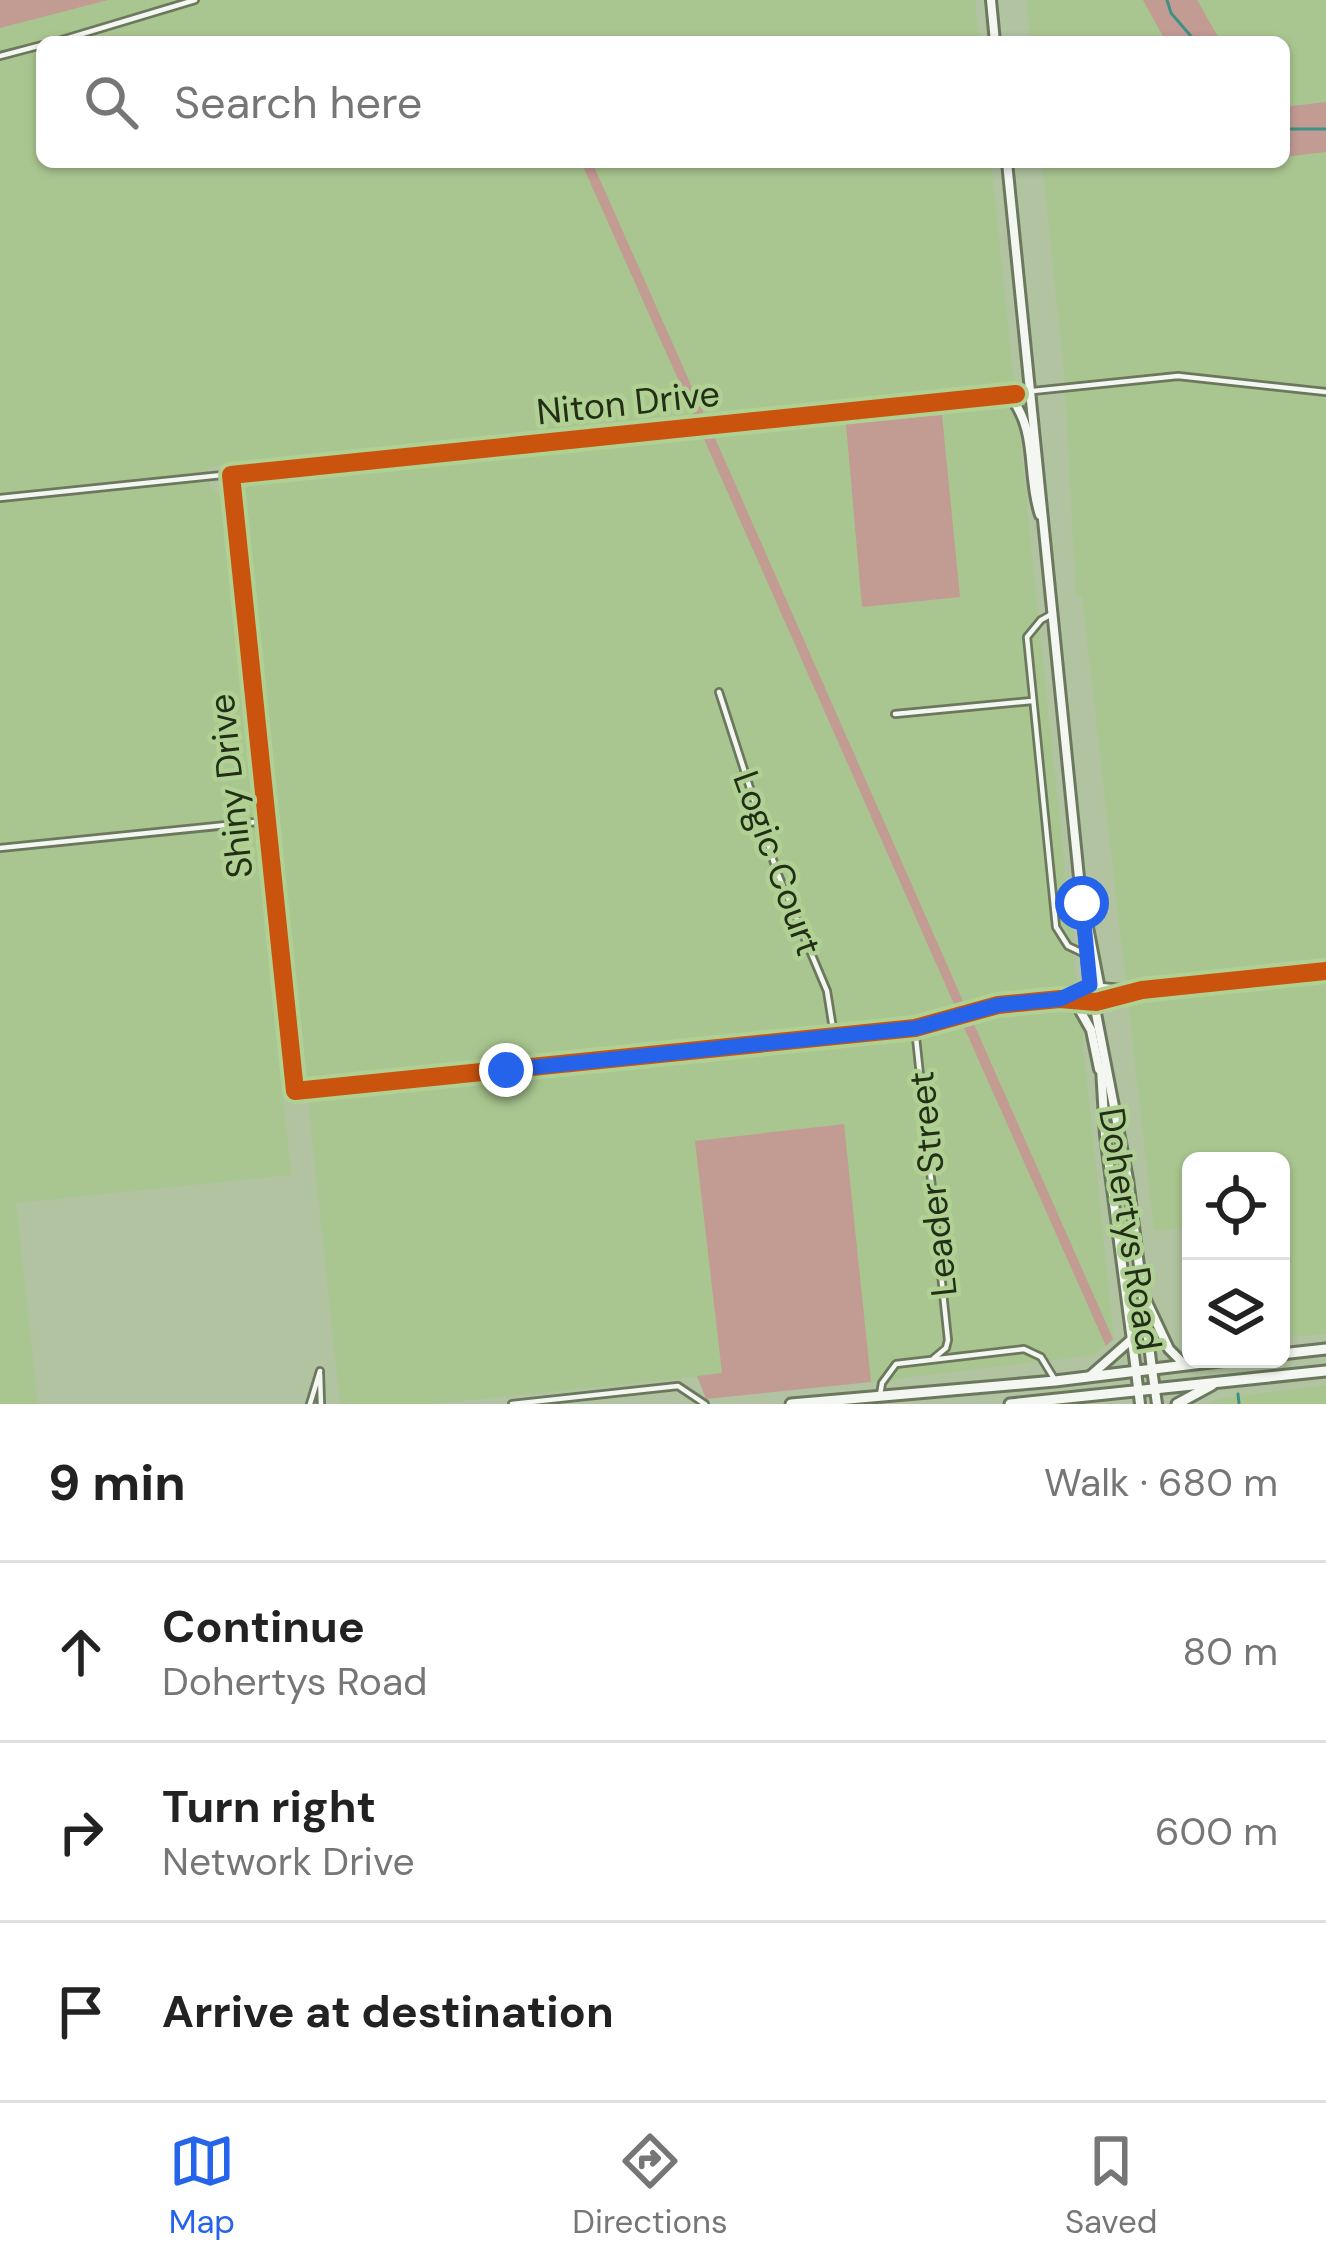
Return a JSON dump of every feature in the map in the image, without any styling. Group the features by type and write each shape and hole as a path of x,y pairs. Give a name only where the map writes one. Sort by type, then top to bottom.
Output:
{"highway":[{"path":"1290,1353 1326,1349"},
{"path":"790,1404 1055,1381 1182,1364"},
{"path":"1010,1404 1326,1371"},
{"path":"1178,1404 1216,1382"},
{"path":"1099,1394 1110,1404"}],"main road":[{"path":"991,0 994,36"},
{"name":"Dohertys Road","path":"1008,168 1087,955 1095,985"},
{"path":"1009,395 1029,428 1036,503 1044,528"},
{"name":"Dohertys Road","path":"1082,903 1102,1055 1128,1179 1157,1404"},
{"path":"1074,1000 1091,1030 1100,1077"},
{"name":"Dohertys Road","path":"1102,1055 1100,1077 1140,1404"},
{"path":"1141,1289 1169,1349 1182,1362"},
{"path":"1089,1377 1132,1339"}],"street":[{"path":"75,36 194,0"},
{"path":"0,56 36,47"},
{"name":"Niton Drive","path":"0,499 1178,376 1326,392"},
{"name":"Shiny Drive","path":"231,475 295,1090 834,1035"},
{"path":"1053,614 1041,620 1028,637 1056,927 1068,946 1087,955"},
{"name":"Logic Court","path":"719,692 777,872 827,991 834,1035"},
{"path":"895,714 1035,701"},
{"path":"0,848 267,821"},
{"path":"834,1035 916,1028 998,1005 1060,999 1096,1002 1142,990 1326,971"},
{"path":"1060,999 1095,985 1142,990"},
{"name":"Leader Street","path":"916,1028 948,1340 934,1358"},
{"name":"Leader Street","path":"948,1340 964,1355"},
{"path":"880,1395 882,1383 896,1364 964,1355 1034,1352 1055,1381"},
{"path":"310,1404 320,1371 321,1404"},
{"path":"512,1404 678,1386 705,1404"}],"shaded area":[{"path":"0,0 975,0 978,36 36,36 36,168 992,168 1114,1340 1094,1355 871,1382 843,1124 695,1141 722,1374 430,1404 340,1404 241,462 207,467 210,487 221,496 291,1175 16,1203 38,1404 0,1404"},
{"path":"0,0 108,0 0,28"},
{"path":"1026,0 1326,0 1326,1334 1291,1337 1290,1152 1182,1152 1182,1229 1154,1231 1082,596 1076,596 1064,372 1043,168 1290,168 1290,36 1029,36"},
{"path":"1143,0 1197,0 1218,36 1163,36"},
{"path":"1326,102 1326,152 1290,156 1290,106"},
{"path":"584,168 595,168 704,414 694,415"},
{"path":"942,415 960,597 862,607 846,424"},
{"path":"715,438 963,1001 954,1004 704,439"},
{"path":"973,1022 1113,1339 1106,1346 963,1025"},
{"path":"844,1124 871,1382 706,1399 697,1376 722,1373 695,1141"},
{"path":"1326,1385 1326,1404 1209,1404 1222,1398"}],"waterway":[{"path":"1167,0 1171,13 1191,36"},
{"path":"1290,129 1326,129"},
{"path":"1238,1394 1239,1404"}],"cycle path":[{"path":"1016,394 231,475 295,1091 915,1028 998,1005 1060,999 1096,1002 1142,990 1326,971"}],"route":[{"path":"506,1070 916,1028 998,1005 1060,999 1090,985 1082,903"}]}
